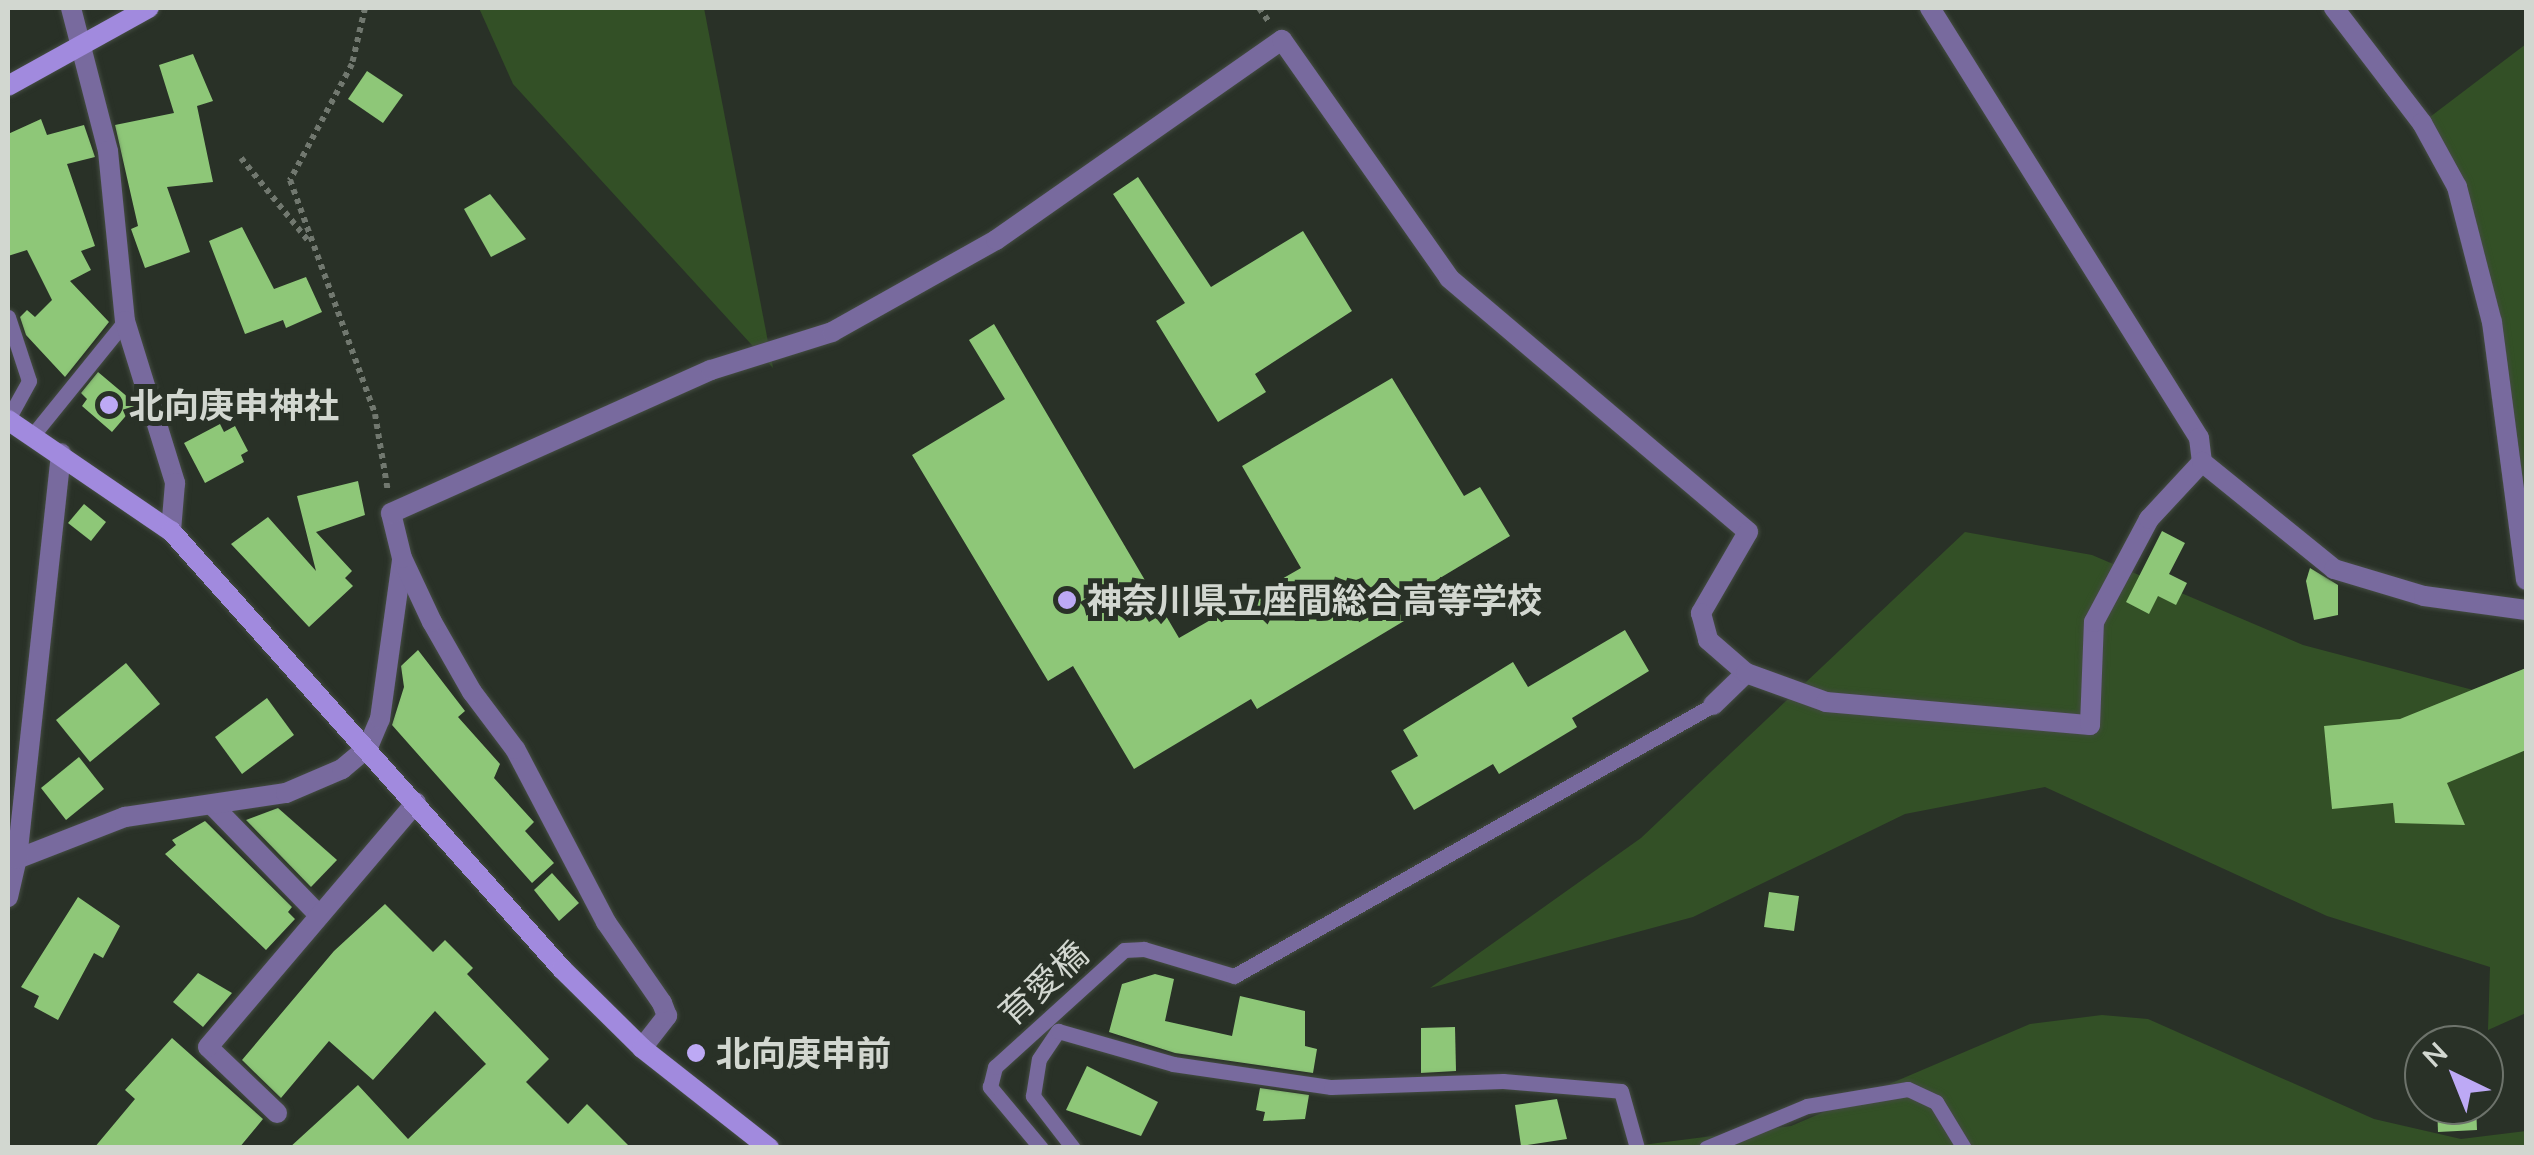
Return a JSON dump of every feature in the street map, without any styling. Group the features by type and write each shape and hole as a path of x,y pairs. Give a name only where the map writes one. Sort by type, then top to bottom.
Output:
{"street":[{"path":"71,8 91,40 108,151 126,320 174,483 171,531"},
{"path":"8,86 148,8"},
{"path":"1930,8 2199,438 2202,462 2334,569 2424,596 2526,610"},
{"path":"2334,8 2422,123 2457,186 2492,322 2526,580"},
{"path":"642,1048 667,1016 662,1004 606,922 515,749 472,692 432,622 402,558 391,513 711,370 832,332 996,240 1282,40 1448,278 1748,532 1701,613 1708,640 1746,673 1826,702 2090,725 2094,622 2149,519 2202,462"},
{"path":"8,420 171,531 642,1048 769,1148"},
{"path":"8,896 18,859 15,798 61,453"},
{"path":"18,859 125,817 214,808 286,793 342,769 368,748 380,719 402,558"},
{"path":"1714,705 1746,673"},
{"path":"277,1113 208,1047 416,803"},
{"path":"214,808 319,915"}],"lane":[{"path":"8,317 29,381 8,420"},
{"path":"32,436 126,320"},
{"name":"育愛橋","path":"1041,1148 990,1087 995,1067 1124,950 1144,949 1234,976 1714,705"},
{"path":"1073,1148 1033,1096 1038,1059 1058,1031 1173,1064 1331,1087 1503,1080 1621,1091 1637,1148"},
{"path":"1706,1148 1807,1106 1908,1088 1936,1102 1964,1148"}],"path":[{"path":"365,8 352,64 290,180 375,414 391,513"},
{"path":"241,158 315,248"}],"green space":[{"path":"479,8 704,8 773,368 513,84"},
{"path":"2526,44 2526,580 2478,253 2422,123"},
{"path":"1965,532 2092,555 2303,645 2526,704 2526,1013 2499,1025 2488,1025 2490,967 2327,916 2045,787 1905,814 1693,917 1430,988 1641,838"},
{"path":"2102,1015 2148,1019 2374,1119 2461,1139 2526,1131 2526,1148 1426,1148 1634,1146 1791,1126 2030,1024"}],"building":[{"path":"193,54 213,101 197,106 213,182 167,187 190,252 145,268 131,229 138,226 115,125 174,113 159,65"},
{"path":"367,71 403,95 383,123 348,99"},
{"path":"41,119 47,135 84,125 95,157 67,164 95,246 81,251 91,270 70,281 109,322 65,377 26,335 20,317 27,310 35,317 52,300 27,250 8,256 8,134"},
{"path":"1138,177 1211,287 1303,231 1352,311 1255,374 1266,392 1218,422 1156,321 1185,303 1113,194"},
{"path":"490,194 526,239 491,257 464,209"},
{"path":"242,227 274,289 306,277 322,312 286,328 283,320 245,334 209,241"},
{"path":"994,324 1179,638 1301,568 1242,466 1392,378 1464,496 1480,487 1510,536 1395,605 1404,621 1257,709 1251,699 1134,769 1073,666 1048,681 912,455 1005,399 969,340"},
{"name":"北向庚申神社","path":"98,372 136,404 112,432 82,406 87,399 81,393"},
{"path":"220,424 224,432 235,426 248,451 241,455 244,462 205,483 184,443"},
{"path":"358,481 365,515 316,532 352,571 345,578 353,586 309,627 231,544 268,517 316,571 297,496"},
{"path":"84,504 106,522 91,541 68,523"},
{"path":"2162,531 2185,543 2169,574 2187,583 2176,605 2158,596 2149,614 2126,602"},
{"path":"2310,568 2338,585 2338,615 2314,620 2306,581"},
{"path":"1625,630 1649,671 1572,718 1577,727 1499,774 1493,764 1414,810 1391,771 1418,756 1403,730 1513,662 1528,687"},
{"path":"418,650 465,711 458,717 500,764 494,778 534,822 525,831 554,863 532,883 392,725 404,687 401,666"},
{"path":"126,663 160,704 90,762 56,720"},
{"path":"2526,668 2526,750 2447,783 2465,825 2395,823 2393,803 2332,809 2324,726 2400,719"},
{"path":"267,698 294,735 242,774 215,737"},
{"path":"79,757 104,789 66,820 41,788"},
{"path":"278,808 337,860 311,887 246,820"},
{"path":"205,821 292,907 288,912 295,919 266,950 165,854 176,845 172,840"},
{"path":"552,873 579,903 559,921 534,890"},
{"path":"1769,892 1799,896 1794,931 1764,927"},
{"path":"78,897 120,926 103,958 94,953 58,1020 34,1007 39,996 21,987"},
{"path":"385,904 433,952 445,940 473,968 467,974 549,1059 526,1082 568,1124 587,1104 631,1148 289,1148 358,1085 408,1139 486,1064 435,1011 373,1080 329,1041 281,1098 242,1060 334,951"},
{"path":"198,973 232,993 203,1027 173,1002"},
{"path":"1155,974 1174,979 1165,1021 1232,1036 1240,996 1305,1011 1305,1046 1317,1049 1313,1073 1175,1053 1109,1032 1122,984"},
{"path":"1455,1027 1456,1071 1421,1073 1421,1028"},
{"path":"172,1038 263,1119 239,1148 94,1148 135,1099 125,1090"},
{"path":"1087,1066 1158,1102 1141,1136 1066,1110"},
{"path":"1260,1088 1309,1095 1305,1119 1263,1121 1265,1112 1256,1110"},
{"path":"1557,1099 1567,1139 1521,1146 1515,1105"},
{"path":"2438,1125 2477,1125 2477,1130 2438,1132"}],"place":[{"name":"北向庚申神社","path":"109,405"},
{"name":"神奈川県立座間総合高等学校","path":"1067,600"},
{"name":"北向庚申前","path":"696,1053"}]}
